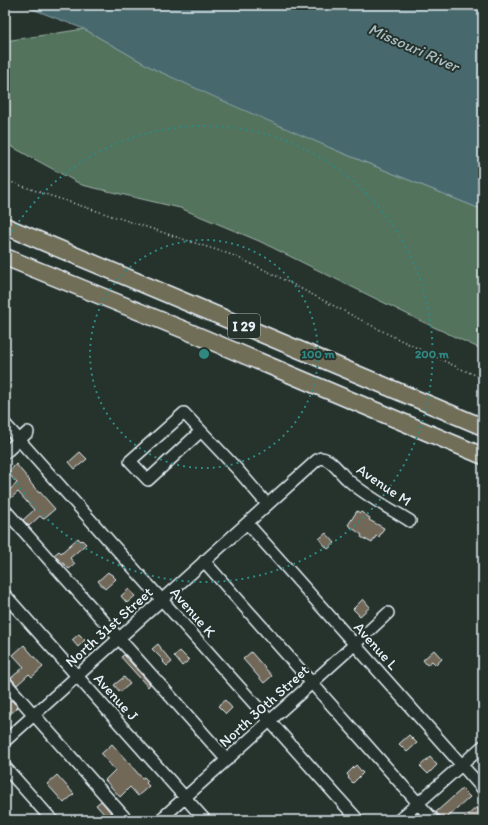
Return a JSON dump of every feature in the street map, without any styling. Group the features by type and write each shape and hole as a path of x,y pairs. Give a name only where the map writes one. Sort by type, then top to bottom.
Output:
{"highway":[{"name":"I 29","path":"5,226 483,427"},
{"name":"I 29","path":"5,257 187,331 483,456"}],"street":[{"path":"202,431 148,480 130,461 184,413 202,431 268,504"},
{"name":"Avenue K","path":"5,424 24,436 162,599 358,820"},
{"path":"5,453 24,436"},
{"name":"North 31st Street","path":"5,741 317,460 324,458"},
{"name":"Avenue M","path":"324,458 328,459 347,480 358,489 410,521"},
{"path":"5,510 227,760"},
{"name":"Avenue L","path":"247,523 483,788"},
{"path":"204,561 433,820"},
{"name":"Avenue J","path":"5,595 205,820"},
{"name":"North 30th Street","path":"160,820 388,613"},
{"path":"5,682 127,820"},
{"path":"400,820 483,746"},
{"path":"5,767 52,820"}],"path":[{"path":"5,180 232,255 267,271 388,334 483,378"}],"green space":[{"path":"84,29 154,69 340,152 483,210 483,350 259,241 180,208 82,185 5,143 5,41"}],"water":[{"name":"Missouri River","path":"22,5 483,5 483,210 340,152 232,105 154,69 84,29"}],"building":[{"path":"80,452 87,459 75,469 69,462"},
{"path":"16,464 39,493 40,492 55,509 43,519 40,516 29,526 23,520 34,510 18,492 5,503 5,494 17,483 8,473"},
{"path":"357,511 360,513 361,512 370,518 369,520 384,528 379,537 376,536 372,543 361,537 362,535 348,525"},
{"path":"326,533 335,543 328,549 319,539"},
{"path":"78,538 86,544 70,558 75,564 69,569 54,555 59,551 61,553"},
{"path":"108,572 116,579 105,589 98,581"},
{"path":"129,589 135,596 127,603 121,596"},
{"path":"363,599 370,607 360,616 353,609"},
{"path":"79,634 85,640 78,647 72,640"},
{"path":"158,644 172,662 167,666 152,649"},
{"path":"24,645 43,667 32,677 29,674 17,685 11,678 24,667 13,655"},
{"path":"434,650 442,659 436,665 432,661 427,665 423,660"},
{"path":"180,651 189,660 182,666 174,656"},
{"path":"251,652 272,676 264,683 243,659"},
{"path":"124,655 150,684 148,687 121,657"},
{"path":"124,677 130,684 120,692 114,685"},
{"path":"11,700 18,707 5,719 5,705"},
{"path":"225,700 232,708 226,714 218,706"},
{"path":"409,735 417,743 407,752 399,744"},
{"path":"112,744 142,778 144,777 148,781 146,783 149,786 138,796 130,787 120,797 105,780 115,770 101,754"},
{"path":"430,757 437,765 428,774 420,766"},
{"path":"356,765 363,773 353,783 348,778 349,777 347,774"},
{"path":"57,775 74,794 64,803 47,784"},
{"path":"462,789 470,797 444,820 436,812"},
{"path":"101,801 117,820 97,820 104,814 96,805"},
{"path":"477,807 483,814 483,820 462,820"}]}
